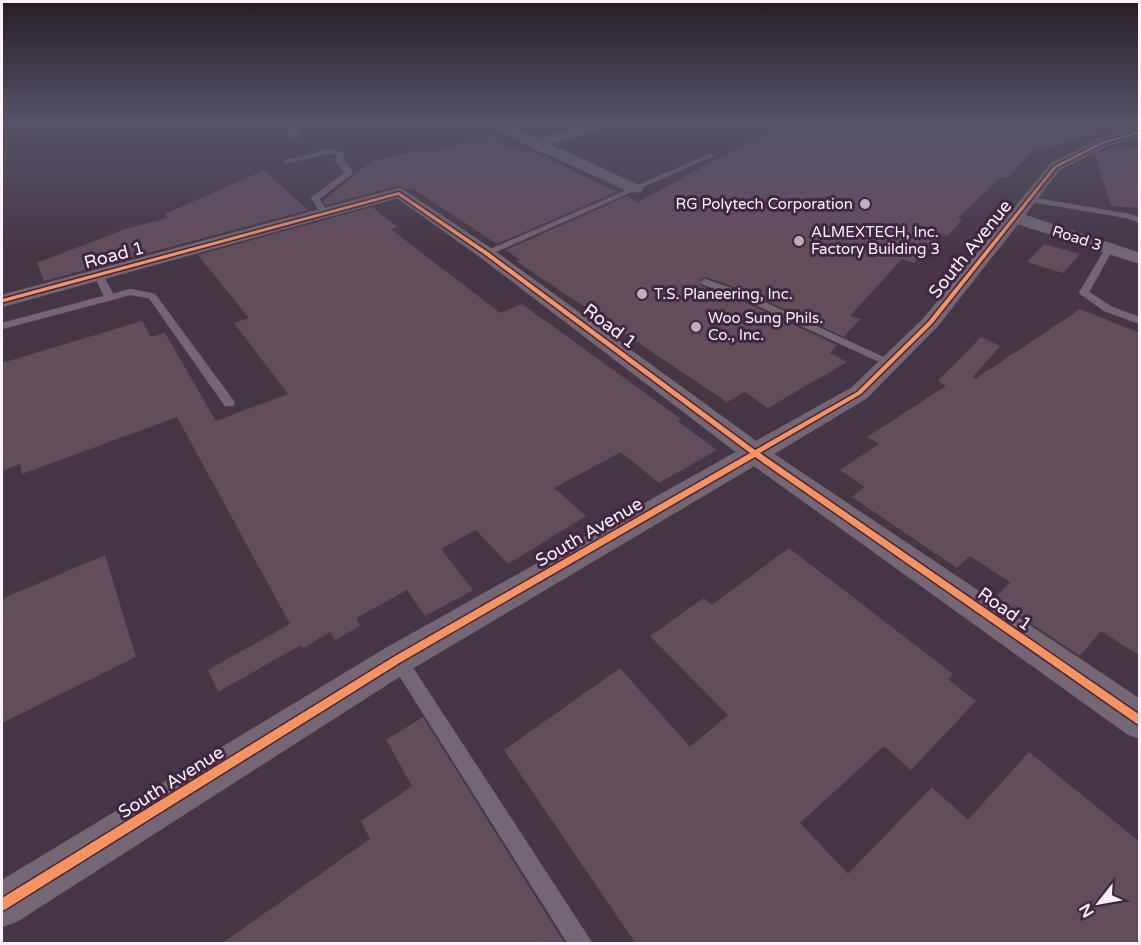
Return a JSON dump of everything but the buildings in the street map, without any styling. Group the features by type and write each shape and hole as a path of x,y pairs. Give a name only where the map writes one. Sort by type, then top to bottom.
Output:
{"street":[{"path":"585,166 635,189"},
{"name":"South Avenue","path":"2,905 398,659 859,393 930,323 1057,166"},
{"name":"Road 1","path":"2,301 399,193 486,253 756,454 1140,721"},
{"name":"Road 3","path":"1022,208 1109,249 1140,259"}],"lane":[{"path":"325,213 315,198 348,174 345,166"},
{"path":"486,253 687,166"},
{"path":"1022,208 1129,216 1140,221"},
{"path":"1109,249 1084,293 1108,309 1140,321"},
{"path":"99,275 110,298"},
{"path":"705,282 742,295 890,363"},
{"path":"2,326 130,292 152,296 229,403"},
{"path":"398,659 582,944"}],"cycle path":[{"path":"2,905 398,659 859,393 930,323 1057,166"},
{"path":"2,301 399,193 486,253 756,454 1140,721"}],"place":[{"name":"RG Polytech Corporation","path":"865,204"},
{"name":"ALMEXTECH, Inc. Factory Building 3","path":"799,241"},
{"name":"T.S. Planeering, Inc.","path":"642,294"},
{"name":"Woo Sung Phils. Co., Inc.","path":"696,327"}]}
